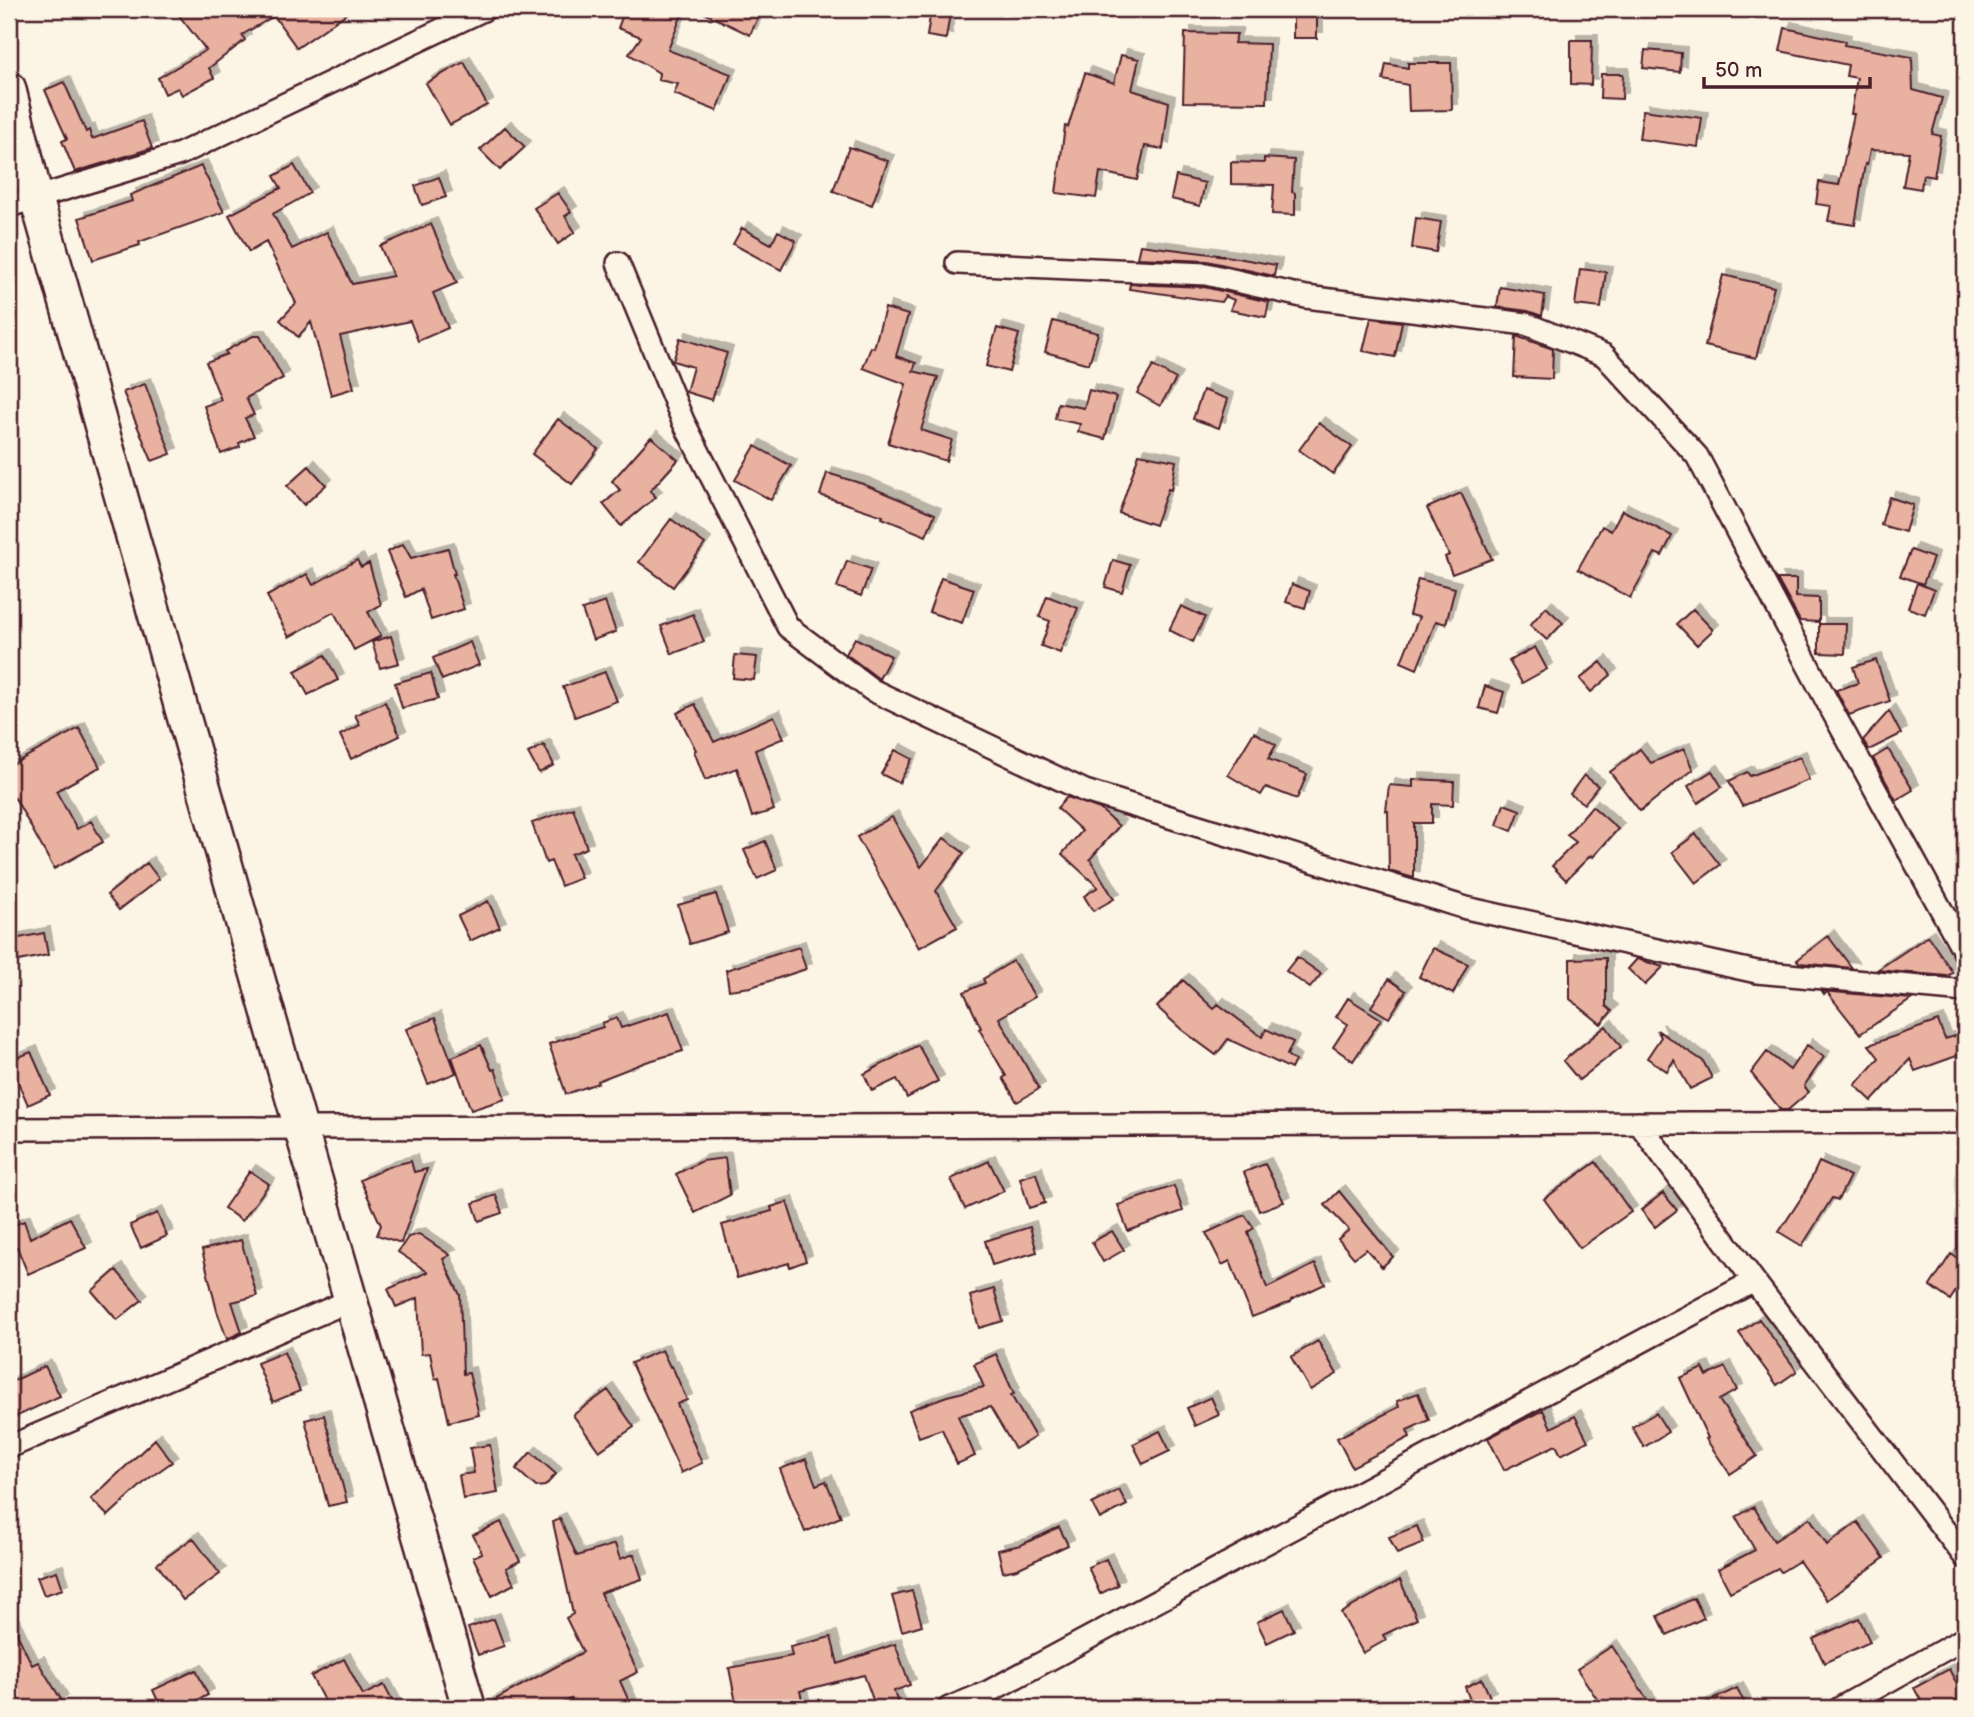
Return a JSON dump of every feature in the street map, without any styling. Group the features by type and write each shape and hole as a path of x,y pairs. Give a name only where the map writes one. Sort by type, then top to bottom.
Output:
{"street":[{"path":"23,202 180,154 485,9"},
{"path":"9,88 23,202 302,1129 469,1708"},
{"path":"618,263 683,421 788,627 872,690 1085,792 1466,908 1757,972 1965,991"},
{"path":"957,263 1206,274 1306,297 1525,324 1604,355 1697,456 1829,707 1965,953"},
{"path":"9,1129 1965,1122"},
{"path":"1639,1123 1754,1281 1965,1557"},
{"path":"949,1708 1000,1686 1754,1281"},
{"path":"9,1447 351,1300"},
{"path":"1840,1708 1965,1638"}],"building":[{"path":"174,9 353,9 297,48 274,16 242,35 245,40 209,68 214,78 182,95 178,88 165,94 158,78 206,50"},
{"path":"625,9 684,9 668,50 731,74 717,111 674,94 678,84 658,80 659,73 629,54 641,37 618,28"},
{"path":"696,9 762,9 750,35"},
{"path":"931,10 950,13 946,39 927,36"},
{"path":"1293,10 1317,10 1317,38 1293,38"},
{"path":"1785,28 1845,41 1844,45 1912,57 1913,90 1942,98 1932,134 1941,136 1934,177 1923,175 1921,189 1903,186 1909,152 1870,150 1867,165 1865,164 1855,225 1828,221 1831,206 1816,204 1819,182 1839,185 1854,114 1851,114 1857,78 1846,76 1848,65 1780,51"},
{"path":"1185,33 1237,34 1234,43 1269,44 1267,103 1183,102"},
{"path":"1571,40 1592,40 1591,85 1571,84"},
{"path":"1645,50 1681,53 1680,72 1643,68"},
{"path":"1121,55 1139,59 1132,90 1169,102 1163,149 1145,146 1137,180 1100,172 1096,198 1056,193 1065,126 1068,127 1085,73 1114,83"},
{"path":"464,62 487,105 450,125 426,83"},
{"path":"1408,63 1451,63 1452,110 1409,111 1408,85 1383,80 1386,64 1408,68"},
{"path":"1601,74 1623,74 1622,99 1600,98"},
{"path":"64,82 86,132 89,130 92,139 142,121 152,148 75,172 62,141 67,139 45,90"},
{"path":"1643,110 1702,118 1698,147 1639,139"},
{"path":"505,127 525,147 500,170 480,150"},
{"path":"849,147 888,161 872,205 833,191"},
{"path":"1264,158 1294,160 1292,192 1295,193 1295,215 1272,214 1274,185 1231,184 1231,162 1264,163"},
{"path":"294,165 310,193 273,214 292,249 327,232 352,284 393,276 380,246 431,224 457,283 433,293 448,328 418,341 410,321 340,336 354,388 331,395 311,322 298,337 280,320 296,303 266,242 249,252 229,215 281,188 274,176"},
{"path":"201,166 224,212 93,260 79,218 132,201 130,195"},
{"path":"1176,176 1205,183 1200,206 1171,199"},
{"path":"439,177 446,197 422,205 415,186"},
{"path":"558,193 571,212 565,216 575,232 558,244 534,208"},
{"path":"1416,218 1441,222 1436,252 1412,248"},
{"path":"742,228 771,244 778,231 796,241 781,270 733,244"},
{"path":"1140,245 1276,265 1274,276 1207,261 1137,258"},
{"path":"1580,269 1606,272 1601,308 1575,305"},
{"path":"1723,275 1774,287 1756,358 1705,346"},
{"path":"1130,284 1204,287 1269,302 1266,317 1230,310 1234,300 1225,296 1221,302 1129,289"},
{"path":"1500,287 1545,295 1542,316 1528,311 1497,307"},
{"path":"885,308 908,315 896,356 916,363 913,371 938,377 921,430 952,440 946,461 888,443 906,384 863,368 871,347 874,348"},
{"path":"1371,318 1402,322 1395,357 1363,351"},
{"path":"1053,321 1098,333 1089,364 1045,352"},
{"path":"997,328 1019,334 1009,372 986,366"},
{"path":"253,336 260,336 283,378 246,398 254,415 245,418 254,436 239,443 240,447 221,454 204,406 221,400 206,362 227,354 225,351"},
{"path":"1516,336 1553,349 1552,379 1514,377"},
{"path":"680,338 727,353 712,400 686,392 693,367 673,361"},
{"path":"1153,366 1176,379 1160,406 1137,393"},
{"path":"145,384 171,454 152,461 123,392"},
{"path":"1089,390 1116,397 1105,439 1078,432 1080,424 1055,419 1058,403 1084,408"},
{"path":"1203,390 1228,399 1219,428 1193,419"},
{"path":"558,419 598,449 572,484 532,454"},
{"path":"1319,423 1352,447 1333,474 1299,450"},
{"path":"651,437 678,460 650,491 656,497 621,526 603,504 620,490 612,481"},
{"path":"755,446 791,466 771,500 735,480"},
{"path":"1139,454 1176,461 1171,490 1168,489 1155,525 1119,513"},
{"path":"309,466 326,485 304,505 287,486"},
{"path":"827,473 863,484 935,514 926,536 882,518 883,516 820,495"},
{"path":"1461,493 1492,559 1452,574 1445,557 1449,555 1427,508"},
{"path":"1889,497 1913,505 1905,532 1881,525"},
{"path":"1622,510 1672,536 1662,556 1655,553 1630,598 1578,569 1602,526 1611,531"},
{"path":"671,519 705,544 673,587 639,562"},
{"path":"403,544 411,558 448,548 464,609 431,620 421,589 406,597 387,552"},
{"path":"1911,550 1933,558 1923,584 1900,576"},
{"path":"357,560 361,567 369,563 381,605 368,612 381,636 354,650 334,612 289,637 267,596 307,574 313,585"},
{"path":"1113,560 1130,565 1122,592 1105,587"},
{"path":"847,561 871,569 861,596 837,587"},
{"path":"941,578 974,589 962,623 929,612"},
{"path":"1418,579 1455,588 1446,624 1436,621 1417,669 1401,662 1419,617 1409,615"},
{"path":"1777,579 1796,579 1796,597 1819,598 1819,622 1800,621"},
{"path":"1917,583 1934,590 1925,614 1908,608"},
{"path":"1292,584 1310,591 1305,608 1286,602"},
{"path":"1047,596 1078,608 1060,653 1041,646 1050,621 1039,617"},
{"path":"605,602 616,632 593,640 582,610"},
{"path":"1181,606 1205,617 1193,642 1169,630"},
{"path":"1546,607 1563,623 1547,640 1530,625"},
{"path":"1693,609 1713,630 1697,645 1677,624"},
{"path":"693,614 704,642 672,654 661,626"},
{"path":"1819,624 1846,624 1845,654 1819,653"},
{"path":"391,636 399,663 380,668 372,642"},
{"path":"855,638 891,656 879,679 846,654"},
{"path":"470,642 479,665 442,680 433,658"},
{"path":"1535,647 1547,669 1522,683 1509,661"},
{"path":"325,655 338,680 308,695 295,671"},
{"path":"735,655 757,657 754,680 733,678"},
{"path":"1876,660 1890,701 1849,715 1836,690 1858,683 1853,667"},
{"path":"1601,662 1611,675 1591,692 1580,679"},
{"path":"605,672 617,701 575,717 563,687"},
{"path":"431,673 438,699 402,708 395,683"},
{"path":"1485,686 1504,692 1498,713 1479,708"},
{"path":"385,702 400,736 351,759 340,735 360,725 355,715"},
{"path":"695,704 714,742 774,716 784,738 755,750 774,810 752,817 737,768 705,780 694,751 696,750 677,713"},
{"path":"1889,711 1901,734 1869,750 1863,740"},
{"path":"79,728 100,767 56,791 77,829 91,821 103,842 54,869 15,798 9,803 9,766"},
{"path":"1254,732 1276,745 1268,759 1307,774 1297,799 1266,787 1261,795 1228,775"},
{"path":"544,745 554,765 539,773 528,753"},
{"path":"1640,749 1651,763 1684,749 1693,770 1640,811 1610,772"},
{"path":"1888,749 1913,790 1896,800 1873,758"},
{"path":"895,750 912,759 899,783 881,774"},
{"path":"1800,757 1809,780 1742,806 1729,781 1747,772 1750,776"},
{"path":"1712,771 1722,787 1698,803 1688,786"},
{"path":"1584,775 1598,786 1584,804 1570,794"},
{"path":"1413,779 1454,781 1453,805 1432,804 1432,823 1414,823 1414,878 1389,871 1386,811 1389,785 1413,787"},
{"path":"1067,797 1100,809 1119,826 1090,859 1114,899 1093,911 1084,896 1098,887 1062,854 1082,831 1057,808"},
{"path":"1504,804 1520,810 1512,831 1497,825"},
{"path":"1592,806 1618,829 1593,857 1591,855 1566,880 1552,866 1576,842 1567,835"},
{"path":"573,808 587,848 571,854 581,878 561,886 551,861 546,863 532,823"},
{"path":"892,817 921,867 944,838 964,853 936,891 957,927 919,948 857,837"},
{"path":"1696,834 1720,865 1696,883 1672,852"},
{"path":"765,841 777,870 757,879 744,850"},
{"path":"147,863 159,879 119,910 107,895"},
{"path":"716,894 728,932 690,944 678,905"},
{"path":"488,901 500,927 470,941 458,916"},
{"path":"44,933 48,955 9,963 9,940"},
{"path":"1828,936 1852,968 1800,963 1797,960"},
{"path":"1928,936 1953,973 1947,976 1877,970"},
{"path":"799,947 806,969 751,987 729,990 726,970"},
{"path":"1433,948 1468,964 1453,994 1419,977"},
{"path":"1297,957 1321,974 1310,988 1286,971"},
{"path":"1606,958 1606,1006 1612,1011 1601,1024 1570,999 1570,959"},
{"path":"1637,959 1663,967 1645,985 1628,969"},
{"path":"1013,961 1035,997 999,1018 1039,1089 1017,1102 1003,1078 1006,1076 979,1029 981,1028 964,992 985,983 983,979"},
{"path":"1389,979 1406,991 1389,1018 1371,1007"},
{"path":"1183,980 1214,1009 1218,1004 1262,1037 1266,1029 1293,1042 1287,1055 1295,1061 1291,1069 1228,1039 1216,1055 1182,1030 1157,1007"},
{"path":"1822,991 1912,999 1860,1034 1827,992 1824,994"},
{"path":"1348,998 1381,1019 1353,1061 1333,1047 1348,1024 1336,1017"},
{"path":"669,1012 683,1051 646,1062 566,1094 549,1044 603,1027 602,1023 617,1018 621,1028"},
{"path":"435,1018 456,1073 428,1084 406,1029"},
{"path":"1938,1021 1945,1039 1965,1033 1965,1053 1915,1071 1910,1059 1872,1101 1855,1085 1879,1058 1869,1045"},
{"path":"1606,1026 1621,1047 1579,1080 1563,1061"},
{"path":"1657,1030 1703,1061 1712,1078 1690,1089 1674,1060 1667,1071 1647,1058 1661,1037"},
{"path":"481,1045 492,1070 495,1069 505,1099 471,1110 452,1057"},
{"path":"918,1045 938,1081 907,1098 897,1079 872,1091 864,1074"},
{"path":"1807,1045 1824,1057 1804,1086 1809,1092 1788,1110 1781,1110 1751,1073 1767,1052 1790,1070"},
{"path":"31,1052 50,1095 28,1105 9,1061"},
{"path":"725,1158 730,1195 695,1213 676,1174 702,1161"},
{"path":"411,1161 414,1172 427,1169 401,1243 377,1235 381,1225 360,1180 390,1166"},
{"path":"989,1161 1004,1191 965,1209 951,1179"},
{"path":"1596,1162 1631,1212 1580,1248 1544,1199"},
{"path":"1819,1162 1850,1176 1838,1200 1832,1198 1802,1246 1779,1232 1805,1192"},
{"path":"1265,1164 1284,1202 1259,1211 1244,1172"},
{"path":"250,1171 269,1184 242,1221 224,1208"},
{"path":"1036,1173 1045,1203 1029,1208 1020,1178"},
{"path":"1174,1186 1183,1211 1128,1231 1118,1205"},
{"path":"1339,1191 1393,1257 1382,1267 1366,1249 1354,1258 1338,1239 1349,1230 1325,1205"},
{"path":"1663,1193 1677,1210 1655,1227 1641,1210"},
{"path":"496,1195 502,1213 479,1221 473,1203"},
{"path":"787,1202 806,1261 790,1267 789,1263 737,1278 722,1225 772,1211 771,1207"},
{"path":"157,1213 167,1236 141,1248 130,1225"},
{"path":"1245,1215 1254,1228 1248,1232 1267,1288 1315,1264 1325,1284 1291,1302 1252,1317 1230,1261 1222,1265 1206,1233"},
{"path":"70,1218 86,1248 28,1274 17,1247 9,1250 9,1227 24,1221 30,1238"},
{"path":"1030,1227 1037,1252 992,1265 985,1241"},
{"path":"1112,1231 1124,1250 1103,1262 1092,1242"},
{"path":"419,1234 450,1255 443,1259 460,1295 463,1374 469,1373 479,1415 449,1422 430,1353 421,1354 418,1298 396,1307 388,1289 428,1272 398,1252 408,1237"},
{"path":"241,1240 257,1296 232,1302 242,1332 227,1339 202,1250"},
{"path":"1951,1254 1965,1263 1965,1277 1950,1300 1930,1286"},
{"path":"116,1270 142,1300 117,1320 92,1291"},
{"path":"994,1289 1003,1321 979,1328 970,1296"},
{"path":"1759,1319 1797,1371 1777,1385 1739,1333"},
{"path":"1318,1341 1337,1374 1310,1390 1291,1357"},
{"path":"662,1350 687,1400 677,1404 702,1463 681,1473 631,1363"},
{"path":"284,1352 300,1391 273,1402 257,1363"},
{"path":"996,1354 1014,1394 1011,1395 1035,1437 1015,1449 990,1407 958,1416 975,1456 957,1464 942,1429 919,1437 909,1410 947,1396 984,1387 974,1364"},
{"path":"45,1366 60,1396 9,1420 9,1383"},
{"path":"1725,1367 1737,1390 1719,1400 1757,1456 1730,1474 1706,1439 1708,1438 1680,1378 1703,1368 1707,1376"},
{"path":"608,1390 634,1427 599,1451 573,1415"},
{"path":"1418,1393 1429,1420 1407,1430 1410,1437 1352,1467 1337,1438 1399,1407 1397,1401"},
{"path":"1211,1397 1219,1415 1195,1426 1187,1408"},
{"path":"1543,1410 1551,1428 1575,1416 1588,1441 1561,1455 1556,1445 1504,1470 1488,1438"},
{"path":"1656,1413 1668,1432 1644,1447 1632,1427"},
{"path":"324,1415 347,1502 328,1506 305,1420"},
{"path":"1160,1431 1170,1451 1143,1464 1133,1444"},
{"path":"155,1439 172,1462 148,1479 108,1516 91,1499"},
{"path":"490,1445 498,1493 463,1499 459,1475 474,1473 470,1448"},
{"path":"531,1452 556,1474 545,1486 536,1487 516,1469"},
{"path":"806,1459 816,1485 826,1481 841,1517 805,1532 780,1469"},
{"path":"1119,1490 1127,1505 1100,1519 1092,1504"},
{"path":"1754,1507 1774,1541 1810,1518 1827,1545 1858,1522 1884,1558 1827,1600 1799,1561 1781,1572 1778,1568 1730,1592 1718,1569 1755,1550 1736,1517"},
{"path":"560,1519 577,1556 615,1544 620,1559 634,1554 642,1579 600,1593 638,1672 620,1681 632,1708 575,1708 571,1699 554,1708 487,1708 487,1704 583,1652 566,1618 573,1614 553,1522"},
{"path":"501,1522 520,1561 506,1568 514,1584 492,1596 473,1557 482,1553 473,1535"},
{"path":"1417,1526 1424,1543 1397,1554 1389,1537"},
{"path":"1059,1527 1068,1545 1017,1569 1003,1572 998,1550 1021,1545"},
{"path":"193,1538 220,1574 183,1600 157,1564"},
{"path":"1106,1559 1118,1585 1100,1594 1088,1567"},
{"path":"57,1571 63,1589 44,1595 37,1577"},
{"path":"1400,1580 1417,1619 1383,1635 1386,1640 1363,1653 1341,1613"},
{"path":"912,1591 922,1625 902,1631 892,1596"},
{"path":"1694,1598 1704,1618 1667,1635 1658,1616"},
{"path":"1284,1609 1294,1630 1267,1643 1257,1622"},
{"path":"9,1617 32,1665 38,1662 62,1701 50,1708 20,1708 9,1688"},
{"path":"1859,1618 1870,1642 1824,1663 1813,1639"},
{"path":"494,1619 504,1646 478,1655 468,1628"},
{"path":"831,1637 838,1664 895,1644 910,1685 894,1691 898,1704 876,1708 864,1675 800,1691 804,1708 737,1708 729,1668 792,1656 790,1647"},
{"path":"1612,1646 1653,1708 1603,1708 1577,1669"},
{"path":"344,1659 363,1695 384,1685 396,1708 328,1708 311,1676"},
{"path":"1949,1669 1964,1698 1945,1708 1925,1708 1914,1688"},
{"path":"196,1670 208,1695 181,1708 161,1708 153,1690"},
{"path":"1482,1679 1490,1697 1472,1705 1465,1687"},
{"path":"1737,1688 1747,1708 1695,1708"}]}
